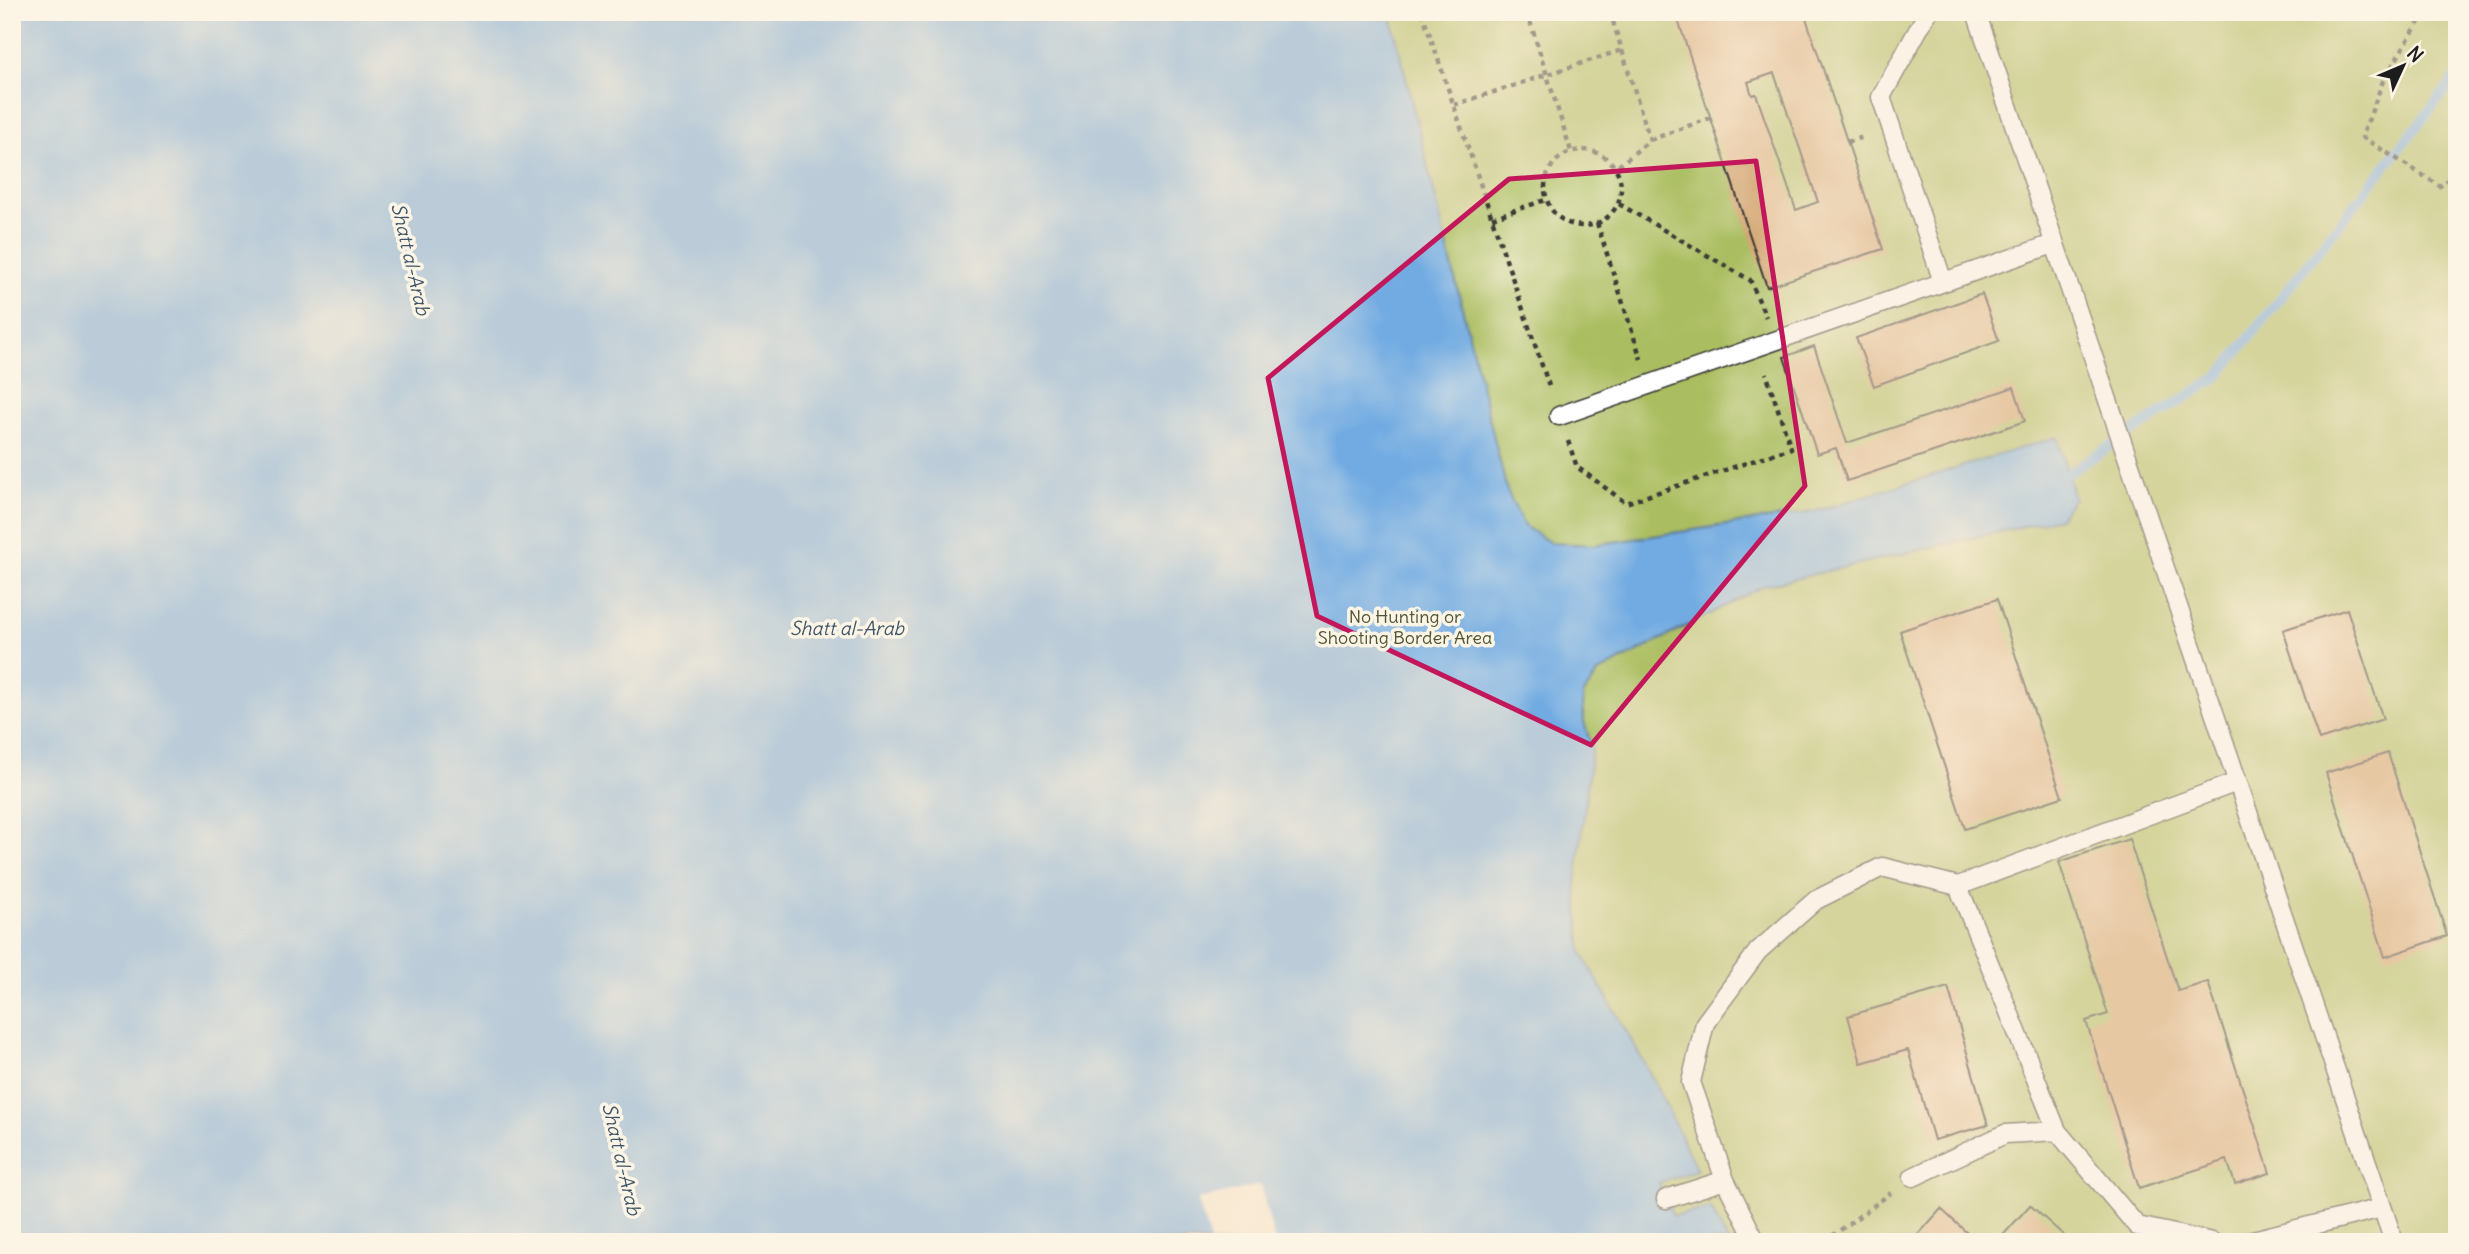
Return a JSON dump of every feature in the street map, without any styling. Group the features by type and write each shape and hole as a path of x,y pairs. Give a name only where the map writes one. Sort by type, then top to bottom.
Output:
{"lane":[{"path":"1928,12 1881,97 1943,282"},
{"path":"1976,12 2394,1242"},
{"path":"1559,416 2053,244"},
{"path":"1756,1242 1724,1180 1691,1082 1705,1023 1758,951 1816,900 1882,867 1958,886 2237,782"},
{"path":"1958,886 2057,1131 2137,1226 2212,1242"},
{"path":"1913,1177 2005,1134 2057,1131"},
{"path":"1666,1199 1724,1180"},
{"path":"2245,1242 2382,1208"}],"path":[{"path":"1422,12 1577,467 1626,503 1791,448 1758,347"},
{"path":"1527,12 1571,151"},
{"path":"1610,12 1650,140"},
{"path":"2425,12 2383,82 2362,137 2414,173 2440,187 2457,173"},
{"path":"1454,105 1622,50"},
{"path":"1616,168 1650,140 1710,118"},
{"path":"1585,149 1603,154 1616,168 1622,186 1619,204 1607,219 1590,227 1571,225 1555,216 1545,200 1544,181 1552,164 1571,151 1585,149"},
{"path":"1492,218 1545,200"},
{"path":"1619,204 1750,280 1776,341"},
{"path":"1597,223 1649,385"},
{"path":"1824,1242 1913,1177"}],"highlighted area":[{"path":"1756,161 1805,486 1591,745 1317,616 1268,378 1509,179"}],"green space":[{"name":"No Hunting or Shooting Border Area","path":"354,12 2457,12 2457,1242 637,1242"}],"water":[{"name":"Shatt al-Arab","path":"12,12 1390,12 1507,491 1524,526 1551,543 1593,545 1813,512 2057,437 2074,498 2059,518 1763,586 1599,672 1583,695 1584,722 1592,747 1576,884 1582,953 1653,1079 1697,1170 1659,1183 1673,1216 1711,1208 1728,1242 12,1242"}],"pier":[{"path":"1260,1185 1275,1242 1210,1242 1198,1200"}],"building":[{"path":"1690,12 1804,12 1883,249 1767,287 1678,20 1691,15","holes":["1774,73 1818,202 1796,210 1756,94 1752,95 1748,82"]},
{"path":"1982,294 1999,341 1874,386 1856,338"},
{"path":"1814,346 1847,443 2014,387 2025,421 1847,481 1836,448 1817,454 1784,357"},
{"path":"1997,599 2062,797 1965,829 1900,631"},
{"path":"2347,609 2383,719 2319,740 2283,630"},
{"path":"2388,753 2447,936 2385,957 2326,773"},
{"path":"2129,839 2178,991 2208,982 2270,1173 2235,1184 2227,1160 2139,1188 2086,1021 2108,1014 2059,862"},
{"path":"1948,987 1988,1125 1934,1140 1908,1050 1861,1063 1848,1016"},
{"path":"2030,1205 2071,1242 1997,1242"},
{"path":"1941,1209 1977,1242 1921,1242 1916,1237"}],"waterway":[{"path":"2056,481 2218,377 2457,76"}]}
